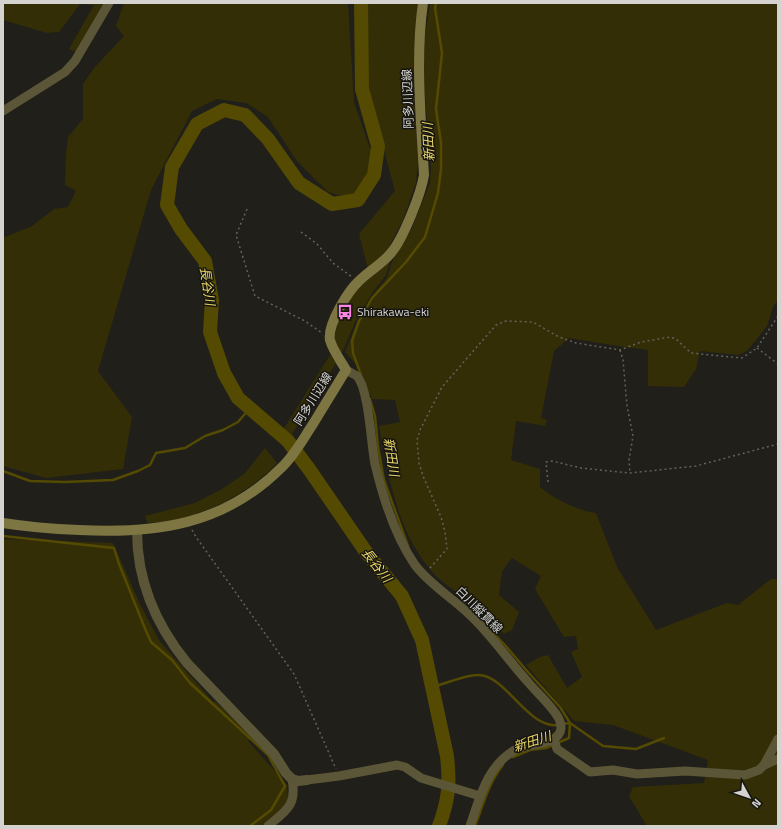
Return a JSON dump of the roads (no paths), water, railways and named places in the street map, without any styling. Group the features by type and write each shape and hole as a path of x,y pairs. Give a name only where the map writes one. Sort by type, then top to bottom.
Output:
{"main road":[{"name":"阿多川辺線","path":"3,523 41,529 107,532 137,531 172,526 218,511 247,496 282,468 300,444 346,370 330,339 333,324 340,308 350,291 358,282 378,266 398,244 422,188 424,175 420,78 420,28 423,3"}],"street":[{"path":"3,111 64,72 75,61 109,3"},
{"name":"白川縦貫線","path":"346,370 357,376 364,393 377,470 394,527 416,566 431,582 471,616 556,714 560,725 555,744"},
{"path":"137,531 137,546 147,594 157,617 174,647 187,663 274,754 286,773 292,779 298,781 340,776 397,764 405,767 421,778 480,796"},
{"path":"470,826 488,777 497,764 515,750 555,744 590,772 613,770 637,774 685,771 745,775 759,770 764,765 778,739"},
{"path":"764,765 778,759"},
{"path":"268,826 291,806 294,790 292,779"}],"waterway":[{"name":"長谷川","path":"361,3 362,89 378,146 374,175 358,200 332,204 299,183 268,139 245,115 224,110 197,124 172,167 167,205 181,229 205,261 212,300 210,332 224,373 238,398 288,441 366,552 402,596 422,640 448,766 447,799 439,826"},
{"name":"新田川","path":"361,375 353,353 352,341 359,321 372,298 406,262 425,237 438,193 441,169 441,143 436,109 442,53 435,8 436,3"},
{"name":"新田川","path":"370,399 375,416 378,447 384,480 408,546"},
{"path":"3,471 30,481 65,482 113,480 150,465 156,453 185,448 205,436 223,430 238,422 250,408"},
{"path":"3,536 114,548 119,564 151,642 172,660 190,683 268,755 285,786 271,810 250,826"},
{"name":"新田川","path":"471,610 504,644 560,707 570,723 569,738 546,748 530,750 513,757"},
{"path":"432,687 472,675 487,677 507,691 536,719 547,724 558,725"},
{"path":"563,724 570,723 603,746 636,749 664,738"},
{"name":"新田川","path":"475,826 490,786 503,765"}],"place":[{"name":"Shirakawa-eki","path":"345,312"}]}
